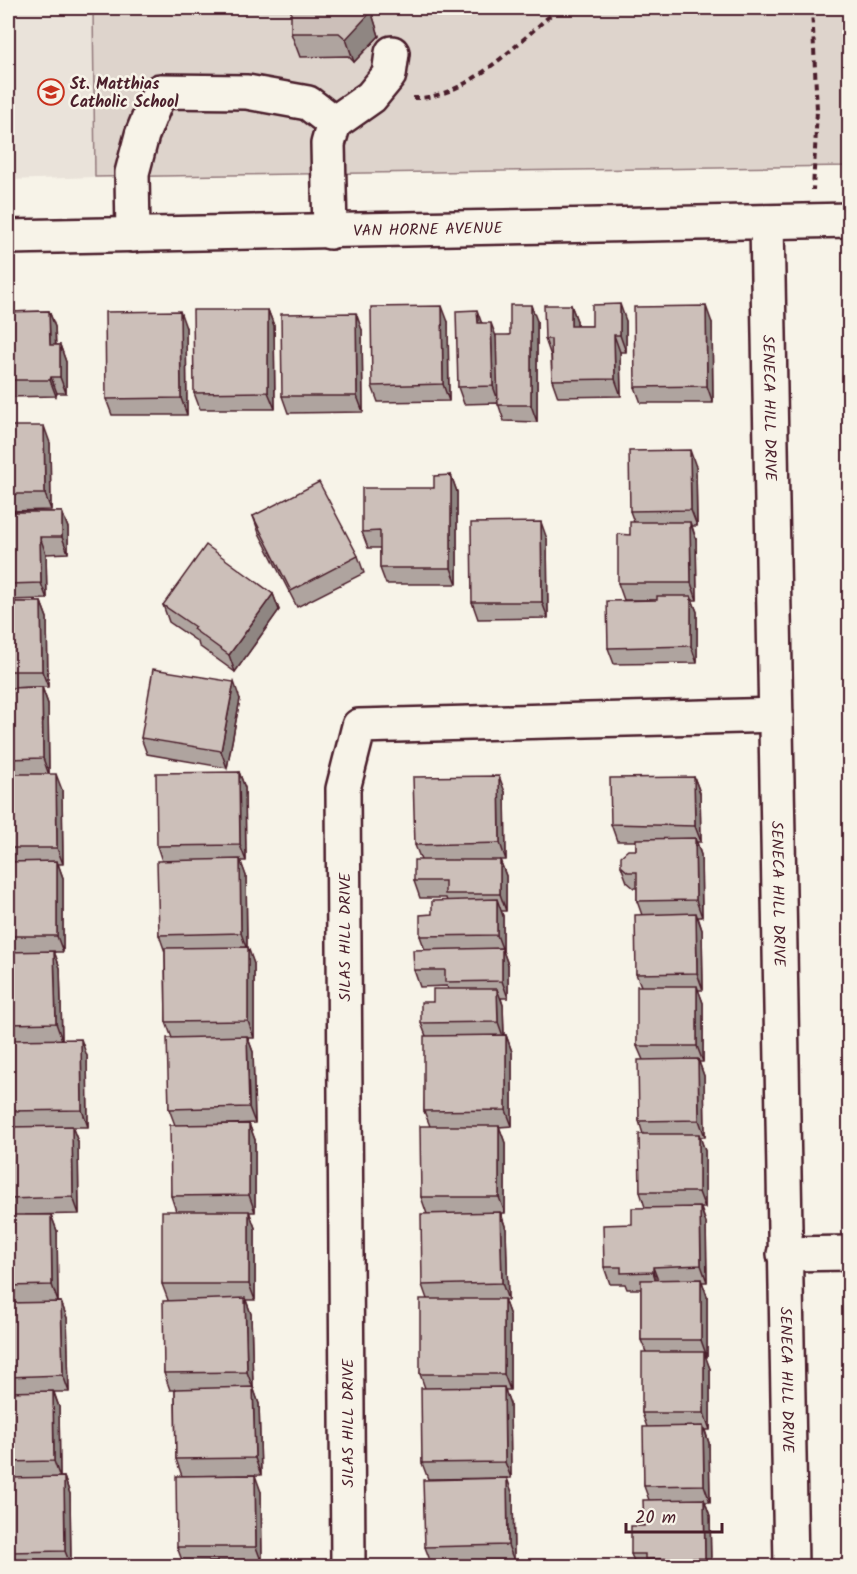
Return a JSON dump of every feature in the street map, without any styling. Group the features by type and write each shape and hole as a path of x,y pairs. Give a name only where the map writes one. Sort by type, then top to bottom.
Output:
{"street":[{"path":"330,232 328,144 333,123 371,97 389,75 392,52"},
{"path":"134,236 132,173 141,135 160,92 247,92 308,103 333,123"},
{"name":"VAN HORNE AVENUE","path":"8,237 849,220"},
{"name":"SENECA HILL DRIVE","path":"767,222 791,1566"},
{"name":"SILAS HILL DRIVE","path":"348,1566 343,789 358,726 776,715"},
{"path":"784,1254 849,1253"}],"path":[{"path":"371,97 428,99 470,82 559,8"},
{"path":"812,8 817,110 813,193"}],"shaded area":[{"name":"St. Matthias Catholic School","path":"8,8 93,8 95,177 8,180"},
{"path":"93,8 849,8 849,166 95,177"}],"building":[{"path":"291,8 366,8 371,12 346,39 339,33 291,33"},
{"path":"620,304 620,335 614,335 615,379 552,380 551,339 545,339 544,305 571,305 571,326 592,326 592,305"},
{"path":"510,305 531,305 531,405 498,405 496,335 510,335"},
{"path":"442,306 443,384 372,386 371,307"},
{"path":"706,306 707,386 635,387 634,307"},
{"path":"193,310 268,310 268,392 194,393"},
{"path":"477,310 478,323 491,323 493,386 458,387 456,311"},
{"path":"49,311 50,345 60,345 60,377 51,377 50,380 8,380 8,312"},
{"path":"180,311 181,398 106,399 105,312"},
{"path":"356,313 357,396 282,396 281,314"},
{"path":"8,426 44,426 45,494 8,494"},
{"path":"690,450 691,510 630,511 629,451"},
{"path":"451,475 451,568 380,568 380,531 362,532 362,488 434,488 434,476"},
{"path":"319,482 358,556 291,591 253,516"},
{"path":"8,512 62,512 62,537 40,537 41,583 8,584"},
{"path":"541,522 542,602 472,602 471,523"},
{"path":"630,522 690,522 691,583 618,583 618,534 630,535"},
{"path":"206,545 273,594 229,655 163,605"},
{"path":"657,596 691,596 691,646 608,648 607,601 657,600"},
{"path":"8,602 41,602 42,671 8,671"},
{"path":"153,669 234,682 221,751 141,738"},
{"path":"42,687 43,758 8,759 8,688"},
{"path":"239,772 240,845 157,846 156,773"},
{"path":"8,774 56,774 57,848 8,848"},
{"path":"499,776 500,843 415,845 413,777"},
{"path":"694,777 695,826 611,824 610,778"},
{"path":"695,838 696,900 637,901 637,872 628,872 621,866 621,856 628,850 636,850 636,839"},
{"path":"240,859 241,933 159,935 157,861"},
{"path":"414,860 500,860 500,894 445,894 445,881 414,881"},
{"path":"57,861 57,936 8,936 8,862"},
{"path":"497,899 497,935 420,936 420,915 432,914 432,901"},
{"path":"696,913 697,973 636,974 635,915"},
{"path":"248,947 248,1021 166,1022 165,948"},
{"path":"502,948 502,981 445,982 445,970 414,970 413,950"},
{"path":"54,951 56,1023 8,1024 8,952"},
{"path":"637,986 697,986 697,1046 637,1046"},
{"path":"433,989 497,989 498,1022 421,1023 421,1002 433,1002"},
{"path":"506,1035 506,1110 424,1111 424,1036"},
{"path":"247,1036 249,1107 169,1109 167,1038"},
{"path":"81,1039 82,1110 8,1111 8,1040"},
{"path":"698,1059 699,1120 639,1121 638,1060"},
{"path":"249,1124 249,1195 171,1196 170,1125"},
{"path":"72,1126 73,1197 8,1199 8,1127"},
{"path":"420,1126 499,1126 499,1197 421,1197"},
{"path":"639,1134 699,1134 699,1192 640,1192"},
{"path":"700,1207 701,1265 653,1267 653,1272 621,1273 621,1267 604,1267 603,1225 632,1224 632,1208"},
{"path":"162,1211 249,1211 249,1284 162,1284"},
{"path":"500,1212 502,1283 422,1285 421,1214"},
{"path":"8,1215 51,1215 52,1285 8,1286"},
{"path":"701,1279 701,1340 641,1340 641,1280"},
{"path":"245,1298 247,1372 164,1373 163,1301"},
{"path":"420,1299 504,1299 504,1374 420,1374"},
{"path":"61,1302 63,1375 8,1377 8,1303"},
{"path":"642,1352 704,1352 704,1413 642,1413"},
{"path":"846,1376 849,1376 849,1390 846,1390"},
{"path":"253,1387 255,1458 176,1459 175,1389"},
{"path":"504,1387 505,1462 422,1463 421,1388"},
{"path":"53,1391 54,1461 8,1462 8,1392"},
{"path":"703,1426 704,1485 644,1486 643,1427"},
{"path":"255,1475 256,1547 177,1547 176,1476"},
{"path":"64,1477 65,1551 8,1552 8,1478"},
{"path":"507,1478 508,1545 425,1547 423,1480"},
{"path":"704,1499 705,1558 645,1559 645,1554 631,1554 631,1526 644,1526 643,1500"},
{"path":"249,1561 249,1566 166,1566 166,1563"},
{"path":"517,1563 518,1566 423,1566"}],"place":[{"name":"St. Matthias Catholic School","path":"51,92"}]}
